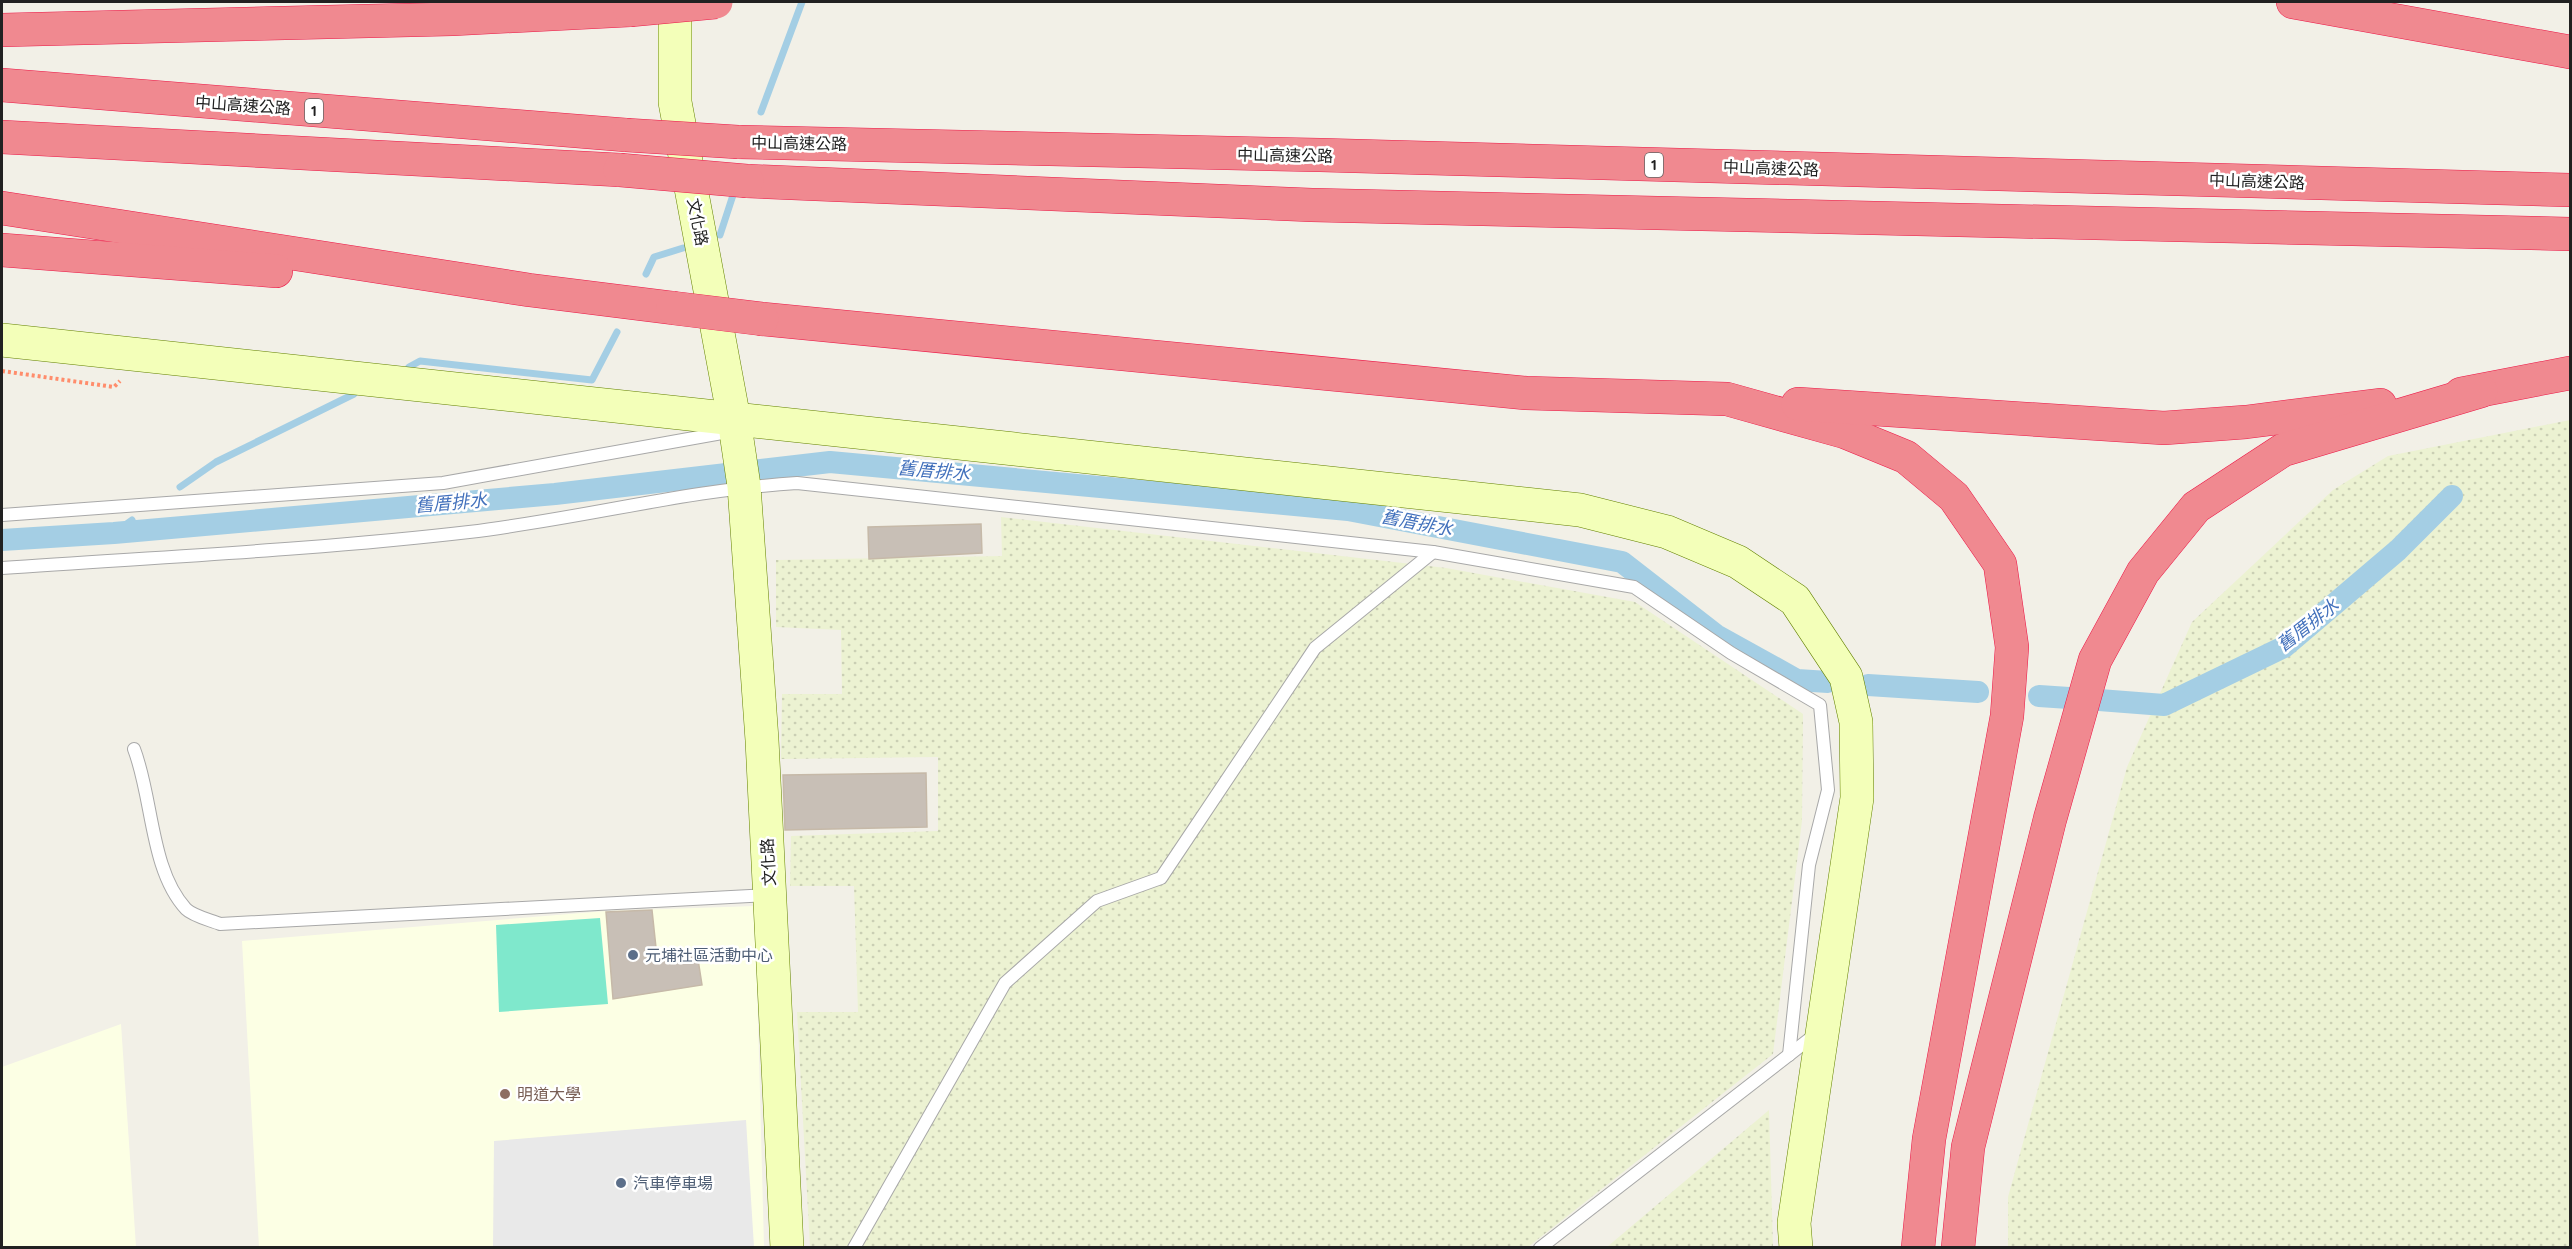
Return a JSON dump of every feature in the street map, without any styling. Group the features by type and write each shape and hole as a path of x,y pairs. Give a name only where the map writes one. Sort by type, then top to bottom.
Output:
{"highway":[{"path":"2,30 452,19 630,10 716,2"},
{"path":"2293,2 2570,52"},
{"path":"2428,2 2467,20 2570,52"},
{"name":"中山高速公路","path":"2,85 738,142 1320,155 2571,190"},
{"path":"2,137 620,170 747,181 1312,205 2571,234"},
{"path":"2,208 529,290 762,320 1526,393 1727,399 2164,428 2258,420 2481,391 2571,374"},
{"path":"2,250 529,290"},
{"path":"1958,1248 1968,1148 2050,819 2095,660 2143,572 2196,507 2283,450 2481,391"},
{"path":"1727,399 1845,432 1906,457 1954,497 2000,564 2012,647 2007,716 1929,1139 1918,1248"}],"street":[{"name":"文化路","path":"675,2 675,102 736,430 743,482 762,740 787,1248"},
{"path":"2,340 736,430 1580,510 1666,532 1738,562 1795,600 1846,677 1856,722 1857,798 1794,1223 1796,1248"}],"lane":[{"path":"2,515 443,483 736,430"},
{"path":"2,568 364,542 470,532 743,482 797,483 1433,552 1634,587 1731,653 1820,705 1828,790 1809,865 1789,1055"},
{"path":"854,1248 1005,983 1097,900 1161,878 1314,648 1433,552"},
{"path":"134,749 144,774 154,839 169,880 187,910 220,924 770,894"},
{"path":"1540,1248 1824,1028"}],"shaded area":[{"path":"2570,420 2570,1247 2008,1247 2008,1197 2127,767 2192,622 2333,490 2388,456"},
{"path":"1001,517 1446,568 1635,602 1803,714 1802,821 1773,1054 1528,1247 810,1247 797,1012 858,1012 854,886 790,886 791,836 938,831 938,757 781,759 782,694 842,694 841,630 776,627 776,560 1002,556"},
{"name":"明道大學","path":"755,906 764,1247 259,1247 242,941 606,911"},
{"path":"121,1024 136,1247 2,1247 2,1067"},
{"path":"1769,1110 1773,1247 1607,1247"},
{"name":"汽車停車場","path":"746,1120 754,1247 493,1247 494,1141"}],"green space":[{"path":"600,918 608,1004 499,1012 496,925"}],"building":[{"path":"981,524 982,553 869,559 868,527"},
{"path":"926,773 927,827 785,830 783,775"},
{"name":"元埔社區活動中心","path":"652,910 657,957 697,953 702,985 613,999 606,912"}],"waterway":[{"path":"761,112 802,2"},
{"path":"720,235 735,189"},
{"path":"646,274 654,257 683,248"},
{"path":"409,367 420,361 592,380 617,332"},
{"path":"180,487 216,462 354,394"},
{"name":"舊厝排水","path":"2,540 114,533 555,494 830,462 1348,510 1622,562 1716,635 1797,680 1828,682"},
{"name":"舊厝排水","path":"2099,700 2164,705 2284,647 2398,550 2452,496"},
{"path":"114,533 132,520"},
{"name":"舊厝排水","path":"1868,685 1978,692"},
{"name":"舊厝排水","path":"2039,696 2069,698"}],"place":[{"name":"元埔社區活動中心","path":"633,955"},
{"name":"明道大學","path":"505,1094"},
{"name":"汽車停車場","path":"621,1183"}]}
